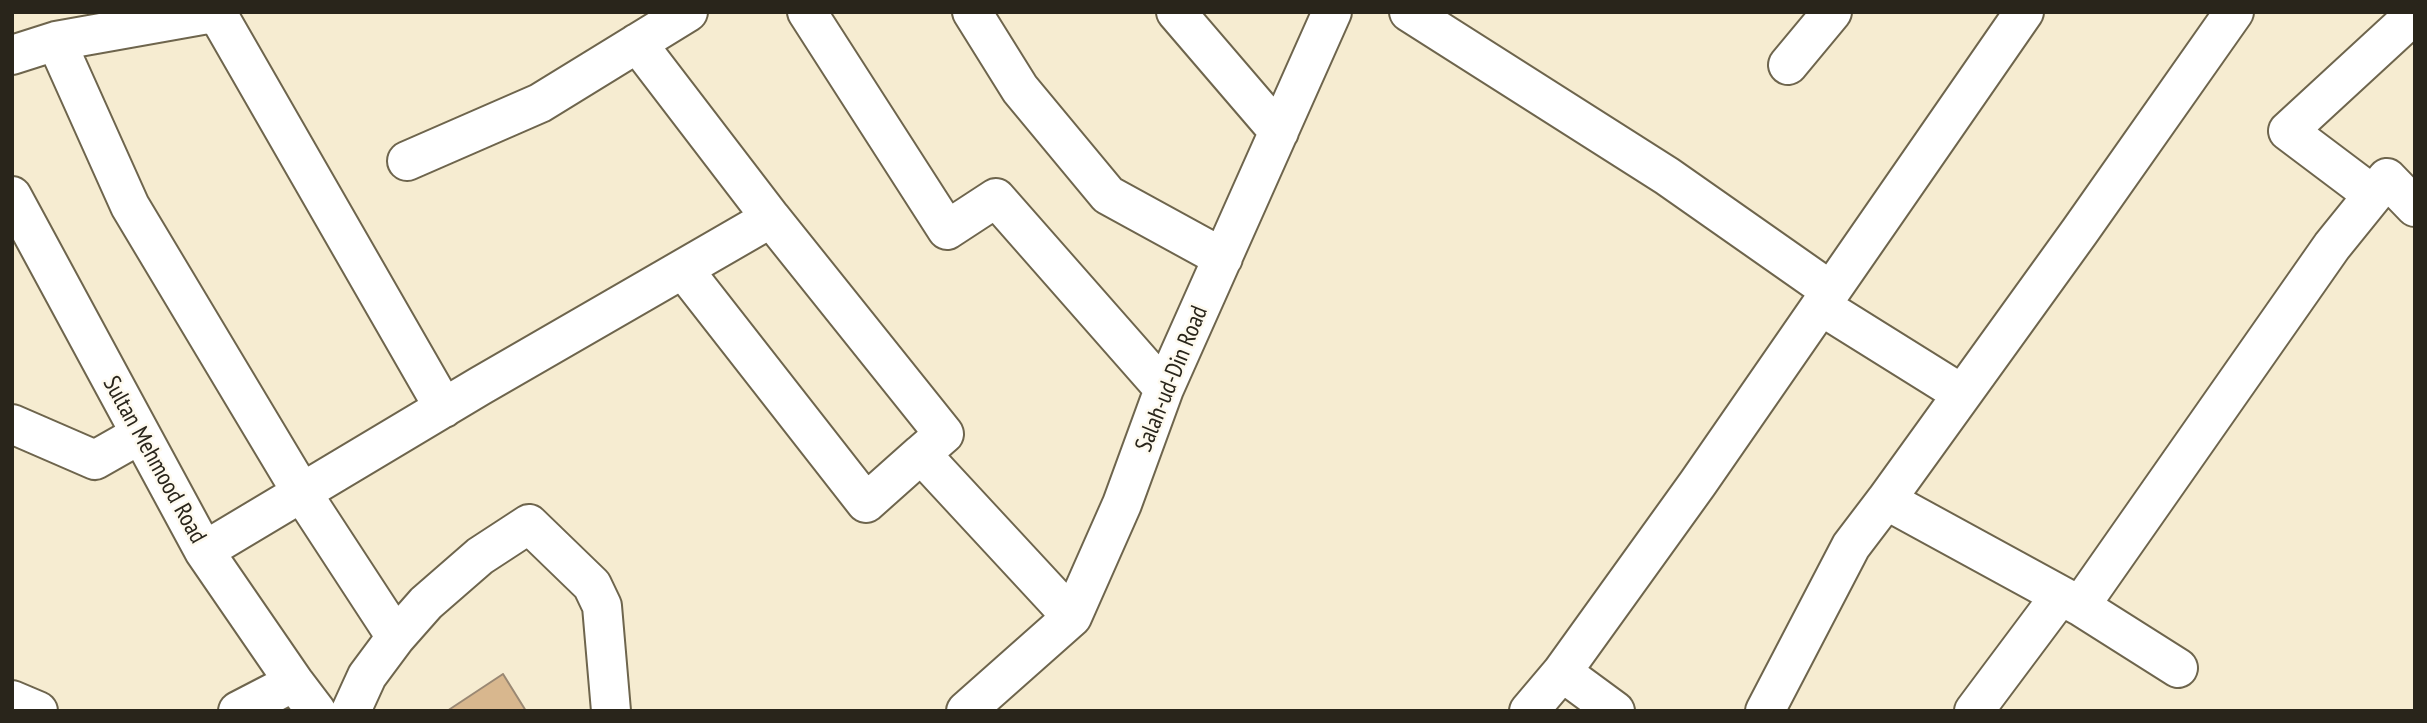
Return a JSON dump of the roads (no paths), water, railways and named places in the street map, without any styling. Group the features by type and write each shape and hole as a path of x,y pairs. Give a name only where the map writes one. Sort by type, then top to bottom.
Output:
{"street":[{"path":"407,161 540,103 688,12"},
{"path":"807,12 947,230 996,198 1164,389"},
{"path":"972,12 1020,89 1108,195 1223,258"},
{"path":"1176,12 1279,132"},
{"name":"Salah-ud-Din Road","path":"966,711 1072,617 1122,504 1164,389 1332,12"},
{"path":"1409,12 1667,176 1826,298 1962,394"},
{"path":"1788,65 1832,12"},
{"path":"1528,711 1562,672 1698,483 2025,12"},
{"path":"1765,711 1851,546 2233,13"},
{"path":"12,55 56,41 202,14 444,408"},
{"path":"2374,195 2288,131 2415,14"},
{"path":"56,41 130,206 302,493 396,637"},
{"path":"637,43 771,218 944,434 866,503 683,269"},
{"path":"1974,711 2070,601 2332,246 2387,178 2415,207"},
{"name":"Sultan Mehmood Road","path":"12,196 204,551 305,696"},
{"path":"204,551 771,218"},
{"path":"12,425 95,460 139,435"},
{"path":"921,454 1072,617"},
{"path":"1886,500 2070,601 2178,668"},
{"path":"351,711 367,676 426,603 480,556 529,524 592,585 602,606 611,711"},
{"path":"1562,672 1615,711"},
{"path":"238,711 305,696"},
{"path":"12,700 38,711"}]}
